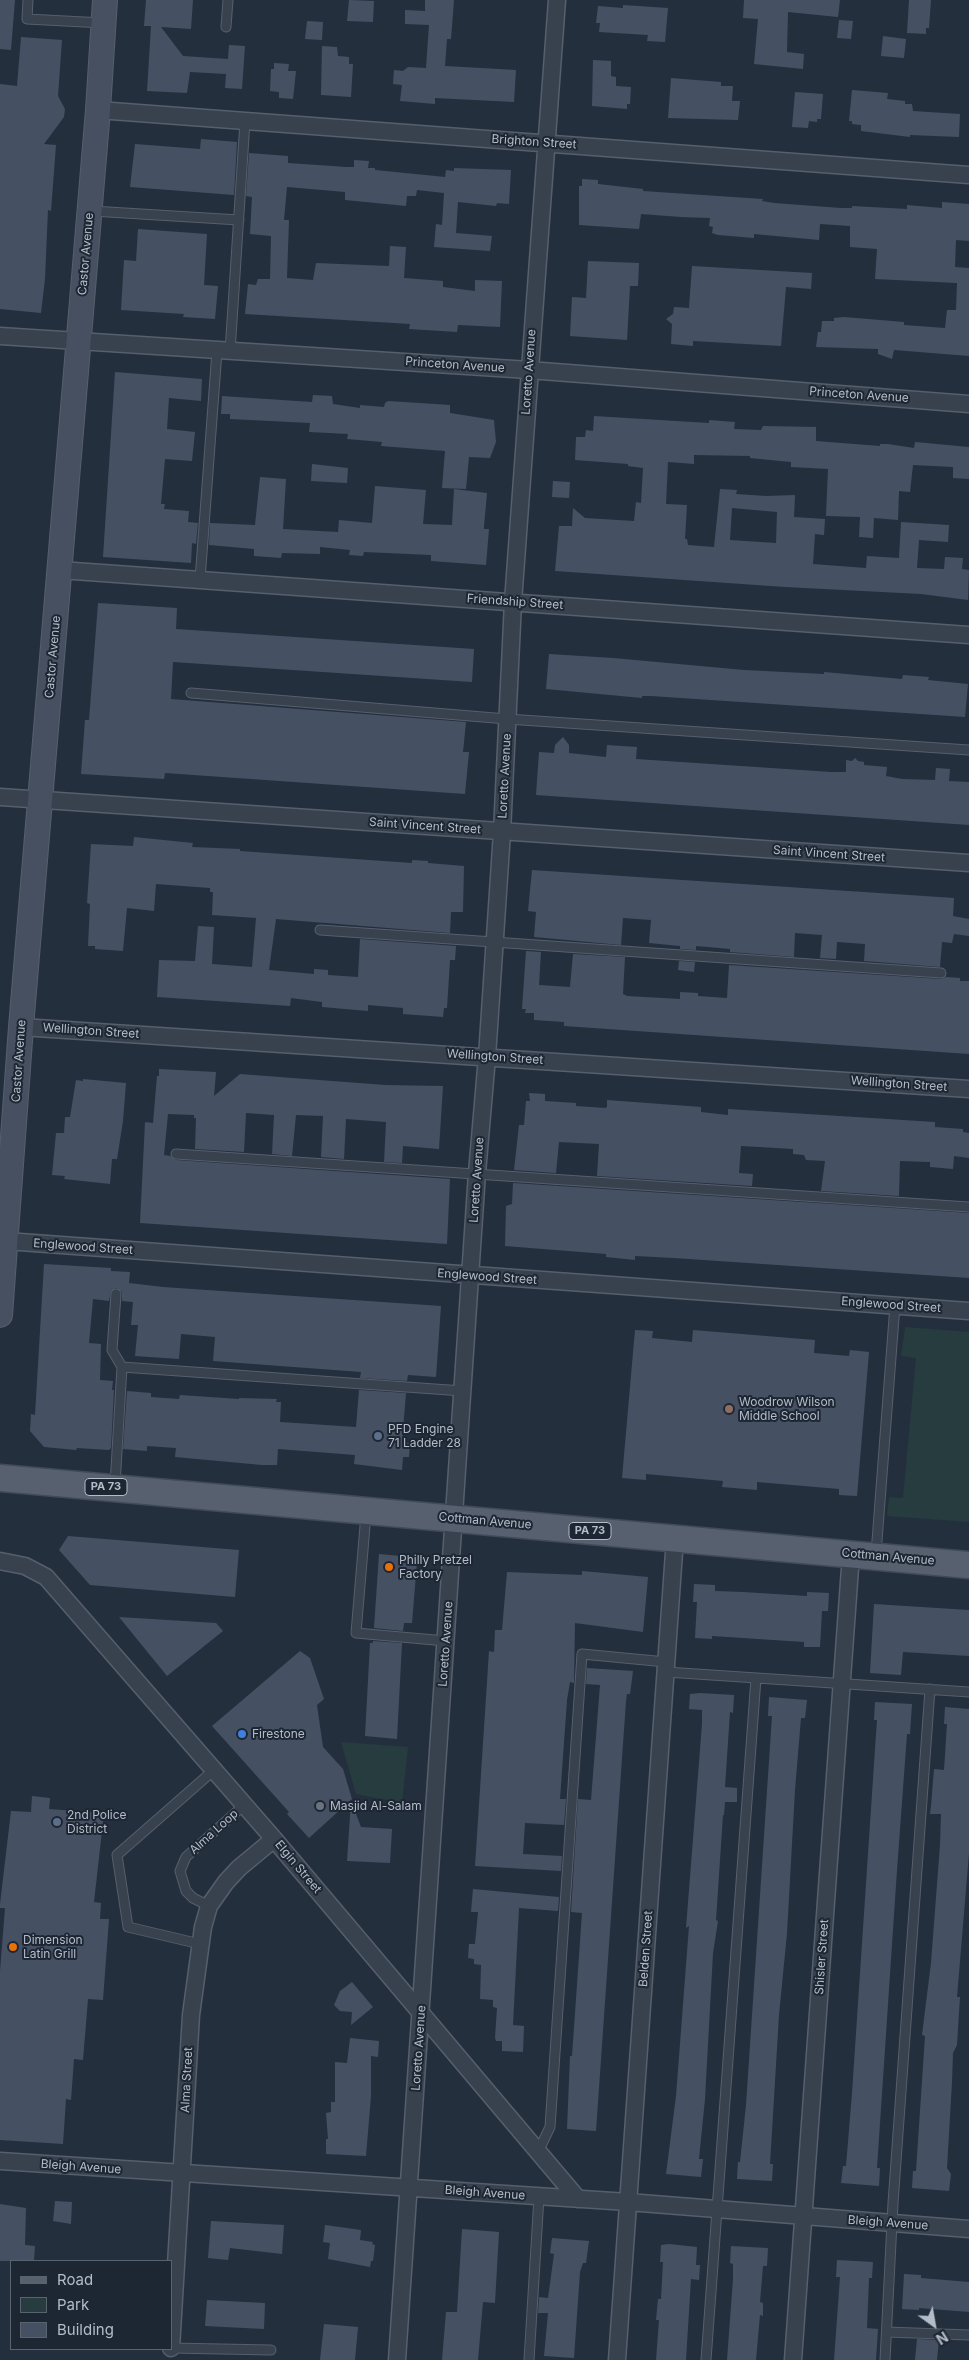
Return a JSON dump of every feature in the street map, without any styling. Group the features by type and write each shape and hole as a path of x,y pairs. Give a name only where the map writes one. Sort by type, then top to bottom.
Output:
{"main road":[{"name":"Castor Avenue","path":"0,1315 1,1270 90,210 104,12"},
{"name":"Cottman Avenue","path":"0,1478 969,1565"}],"street":[{"name":"Loretto Avenue","path":"397,2360 477,1173 495,942 513,602 545,143 557,0"},
{"name":"Brighton Street","path":"98,110 969,175"},
{"name":"Princeton Avenue","path":"0,336 529,370 969,404"},
{"name":"Friendship Street","path":"60,570 969,635"},
{"name":"Saint Vincent Street","path":"0,797 969,863"},
{"name":"Wellington Street","path":"21,1027 969,1089"},
{"name":"Englewood Street","path":"4,1237 470,1276 969,1311"},
{"name":"Belden Street","path":"616,2360 675,1538"},
{"name":"Shisler Street","path":"793,2360 842,1683 864,1555"},
{"name":"Elgin Street","path":"0,1561 35,1569 46,1577 274,1839 578,2199"},
{"name":"Alma Street","path":"172,2334 190,2032 200,1944 210,1906 217,1894 239,1868 274,1839"},
{"name":"Bleigh Avenue","path":"0,2161 628,2202 969,2229"}],"lane":[{"path":"28,0 27,19 104,12"},
{"path":"226,27 228,0"},
{"path":"200,580 238,220 245,121"},
{"path":"90,210 238,220"},
{"path":"191,693 507,719 969,750"},
{"path":"320,930 941,973"},
{"path":"176,1154 969,1207"},
{"path":"115,1488 122,1367 112,1350 116,1294"},
{"path":"864,1555 895,1305"},
{"path":"122,1367 463,1391"},
{"path":"366,1511 356,1633 446,1641"},
{"path":"538,2152 550,2127 582,1654 756,1678 969,1692"},
{"path":"706,2360 756,1678"},
{"path":"884,2360 930,1689"},
{"path":"200,1944 128,1927 117,1855 214,1770"},
{"name":"Alma Loop","path":"210,1906 193,1898 186,1891 180,1871 186,1857 244,1805"},
{"path":"528,2360 539,2197"},
{"path":"887,2332 969,2335"},
{"path":"172,2349 271,2350"}],"green space":[{"path":"905,1327 969,1332 969,1522 887,1516 889,1497 903,1498 916,1358 901,1356"},
{"path":"341,1742 408,1747 402,1803 356,1794"}],"building":[{"path":"0,0 15,0 11,50 0,49"},
{"path":"146,0 193,0 191,29 161,27 183,56 228,59 229,45 245,46 242,89 225,88 226,74 190,72 187,93 147,91 151,26 144,26"},
{"path":"349,0 374,1 373,22 347,21"},
{"path":"425,0 454,0 451,39 447,39 445,66 516,70 514,102 435,98 435,104 400,101 402,85 393,84 394,70 403,71 408,67 426,68 429,25 405,24 405,10 425,11"},
{"path":"744,0 840,0 838,17 788,12 787,52 804,54 803,69 754,64 758,19 743,18"},
{"path":"909,0 931,0 929,28 926,28 926,34 907,33"},
{"path":"623,5 668,8 665,42 647,41 648,35 599,32 600,23 596,23 598,6 623,8"},
{"path":"839,20 853,21 851,39 837,38"},
{"path":"307,21 323,22 322,40 305,39"},
{"path":"883,36 906,39 904,58 881,56"},
{"path":"21,37 62,40 58,96 65,109 64,117 44,144 56,145 51,211 48,210 45,279 41,313 0,309 0,84 17,86"},
{"path":"322,46 337,47 338,56 349,57 349,64 353,64 351,97 321,95"},
{"path":"593,60 611,61 611,76 616,77 616,86 631,87 630,104 627,104 627,109 592,106"},
{"path":"274,63 289,64 288,71 296,71 293,99 279,98 279,92 270,91 271,69 274,69"},
{"path":"671,78 721,82 721,86 733,86 732,101 740,101 738,120 668,118"},
{"path":"852,90 888,93 887,99 905,101 905,104 912,104 913,111 960,114 959,137 910,135 910,137 861,131 861,125 852,124 852,121 849,121"},
{"path":"795,92 823,94 821,119 817,119 817,122 809,121 808,128 792,127"},
{"path":"201,139 237,142 234,195 130,187 135,144 200,149"},
{"path":"249,153 288,156 288,163 347,167 354,167 354,160 369,161 368,168 375,168 375,170 445,177 446,170 454,171 454,168 511,170 509,204 497,203 496,206 458,202 456,233 492,236 490,251 434,247 436,224 442,225 444,193 417,190 416,196 407,196 406,206 345,200 345,192 287,187 284,220 289,220 287,278 313,280 316,263 389,266 390,246 406,247 404,278 443,281 443,287 475,291 475,280 502,281 500,327 458,325 457,332 409,329 410,324 245,314 248,284 256,285 258,279 270,279 271,236 250,234 252,197 246,196"},
{"path":"582,179 598,180 598,184 643,189 643,191 763,199 762,201 774,203 841,208 852,208 852,206 907,209 907,205 942,208 942,202 969,204 969,241 956,240 955,267 969,268 969,356 894,350 892,359 878,354 878,349 816,347 822,321 834,321 834,318 844,317 904,322 904,325 945,328 947,310 956,310 957,283 875,279 877,249 850,247 850,226 820,224 819,240 754,234 754,238 718,235 712,233 713,227 709,226 710,218 641,214 639,229 579,225 579,186 582,186"},
{"path":"138,229 207,234 204,285 218,286 215,319 183,317 184,314 121,310 124,260 136,261"},
{"path":"588,261 639,263 638,286 630,286 627,340 570,336 572,297 586,298"},
{"path":"692,266 812,273 811,289 786,287 781,346 693,341 693,346 671,344 672,324 666,319 673,314 674,307 689,308"},
{"path":"115,372 202,379 201,401 169,398 167,429 195,432 192,461 165,459 161,504 165,504 164,509 189,511 188,522 198,523 196,544 192,543 191,563 103,557"},
{"path":"313,395 332,396 333,404 360,408 360,405 384,407 388,401 450,405 450,413 494,420 496,442 490,458 469,457 466,489 442,488 445,451 381,446 382,442 347,439 348,434 309,432 310,423 230,419 230,414 221,414 222,396 312,402"},
{"path":"594,416 709,423 709,420 735,422 734,429 761,430 763,426 816,427 816,441 880,446 880,444 888,444 914,448 915,442 969,447 969,479 953,478 953,467 913,465 910,492 899,491 898,520 874,518 873,538 859,537 860,517 826,516 828,469 791,467 791,462 750,458 750,456 694,455 694,464 668,462 666,504 687,505 685,539 687,539 688,545 714,547 720,489 737,490 736,494 795,495 794,517 825,519 824,535 815,534 813,564 866,568 867,556 899,558 901,522 949,525 948,542 919,540 917,568 944,569 945,557 963,558 962,569 969,570 968,600 921,594 785,587 555,571 559,526 572,526 573,508 585,518 634,521 636,502 641,503 643,468 628,466 628,464 575,460 576,437 585,437 586,430 593,431","holes":["732,508 777,512 776,543 730,540"]},
{"path":"312,464 348,468 347,483 311,481"},
{"path":"260,477 286,479 283,529 338,532 339,520 372,523 375,486 426,490 423,524 452,525 454,489 487,493 484,526 484,529 489,529 486,565 431,561 431,555 364,552 363,556 349,555 350,550 320,547 320,554 282,553 281,558 254,556 254,549 209,545 210,523 255,525"},
{"path":"553,481 570,482 569,498 552,497"},
{"path":"98,603 177,608 176,629 474,649 472,682 173,662 171,699 466,722 463,752 469,752 465,794 165,773 164,779 81,774 85,720 89,720"},
{"path":"549,654 744,670 824,674 824,672 902,679 903,675 929,677 928,680 968,684 965,717 651,696 642,696 642,698 546,689"},
{"path":"563,737 569,745 569,753 606,757 607,745 637,747 636,759 831,772 846,772 846,760 852,761 855,758 858,761 864,762 864,765 887,767 886,776 902,779 935,780 936,768 950,769 949,781 969,782 969,825 536,795 539,752 554,753 555,745"},
{"path":"134,837 193,843 192,847 412,863 412,860 428,861 428,863 464,866 463,912 451,912 450,933 276,919 269,970 314,974 314,969 328,970 328,975 358,977 360,939 456,946 455,960 450,960 447,1008 444,1008 443,1017 403,1014 403,1008 368,1005 368,1011 322,1007 322,1002 291,998 290,1006 157,997 159,960 195,961 198,926 214,927 212,964 252,967 256,918 212,915 213,892 210,892 210,888 156,884 154,911 127,908 123,951 95,949 95,946 88,946 90,904 87,903 91,844 133,846"},
{"path":"532,870 954,898 953,916 969,919 969,936 954,934 952,943 942,942 940,967 864,961 865,944 837,942 836,959 820,958 822,935 795,933 794,957 730,952 730,949 696,946 696,950 680,949 680,946 649,943 651,920 623,918 621,945 534,937 536,912 528,911"},
{"path":"526,951 541,952 539,985 570,987 573,954 625,957 623,994 627,996 680,999 680,992 698,993 698,996 727,998 729,965 941,979 946,977 960,978 960,981 969,981 969,1054 564,1026 564,1022 534,1020 534,1013 525,1013 526,1009 522,1009"},
{"path":"679,961 695,962 694,972 678,970"},
{"path":"159,1069 216,1072 214,1096 240,1074 385,1085 443,1086 439,1149 403,1146 402,1163 384,1162 386,1122 346,1119 344,1159 321,1157 323,1116 296,1115 292,1156 272,1154 274,1115 246,1113 244,1152 195,1149 196,1118 194,1118 194,1115 168,1114 164,1155 176,1160 450,1179 447,1244 140,1223 145,1122 153,1123"},
{"path":"83,1079 126,1083 117,1159 112,1159 110,1184 64,1179 65,1176 52,1175 56,1133 64,1133 65,1117 70,1117 76,1080 83,1081"},
{"path":"529,1093 545,1094 545,1101 576,1103 576,1106 605,1108 607,1107 607,1100 701,1107 701,1112 728,1115 728,1109 935,1122 935,1127 963,1129 963,1132 969,1133 969,1158 954,1156 953,1169 930,1167 930,1162 900,1161 899,1196 821,1191 825,1161 806,1160 804,1155 793,1154 793,1149 741,1146 739,1173 753,1174 752,1186 597,1176 599,1144 559,1142 556,1173 514,1170 519,1125 524,1125 526,1101 530,1101"},
{"path":"513,1183 969,1213 969,1278 674,1258 635,1256 635,1260 606,1257 606,1254 505,1246 506,1206 512,1204"},
{"path":"44,1264 111,1268 111,1271 130,1272 129,1283 163,1287 441,1306 436,1377 408,1375 407,1381 360,1378 361,1372 213,1361 215,1337 181,1334 179,1359 135,1356 138,1325 131,1325 133,1302 122,1301 122,1292 116,1288 111,1291 109,1301 93,1299 89,1343 101,1344 100,1380 113,1381 111,1448 109,1450 77,1448 76,1450 44,1447 30,1431 31,1414 35,1415"},
{"path":"635,1330 653,1331 652,1338 692,1342 693,1330 815,1340 814,1353 849,1356 850,1350 869,1352 857,1496 839,1495 839,1489 757,1482 757,1490 722,1487 723,1481 646,1474 646,1480 622,1478"},
{"path":"359,1390 406,1393 402,1442 410,1443 409,1457 403,1457 402,1470 354,1464 355,1455 278,1449 277,1465 262,1465 175,1457 176,1448 147,1446 147,1451 123,1449 127,1391 151,1393 151,1397 179,1399 180,1395 239,1399 277,1399 276,1402 281,1402 280,1422 356,1427"},
{"path":"68,1536 239,1550 235,1597 90,1585 59,1550"},
{"path":"379,1554 411,1557 417,1562 412,1623 404,1623 403,1631 374,1628"},
{"path":"582,1571 648,1577 643,1632 575,1623 574,1683 570,1682 567,1700 560,1799 566,1799 564,1825 525,1823 523,1854 562,1856 561,1871 475,1866 489,1651 494,1652 495,1630 502,1630 507,1572 582,1575"},
{"path":"694,1584 715,1585 715,1591 807,1596 807,1592 829,1593 828,1611 822,1611 820,1647 804,1647 804,1642 712,1636 712,1639 695,1638 697,1602 693,1602"},
{"path":"874,1604 969,1610 969,1656 903,1652 901,1675 870,1673"},
{"path":"119,1617 216,1623 223,1631 167,1676"},
{"path":"373,1641 402,1643 397,1739 365,1736 370,1643 373,1643"},
{"path":"300,1651 310,1658 324,1699 317,1705 323,1747 343,1769 352,1799 309,1838 287,1814 289,1812 212,1726"},
{"path":"587,1668 633,1671 630,1694 627,1694 626,1701 596,2131 567,2129 570,2056 572,2056 582,1913 571,1912 578,1799 591,1800 600,1685 586,1684"},
{"path":"690,1694 734,1695 733,1713 730,1712 725,1787 737,1788 737,1802 725,1802 723,1815 716,1920 718,1921 713,1953 705,2099 699,2159 703,2159 701,2177 666,2174 676,2096 689,1926 686,1928 702,1724 702,1710 689,1709"},
{"path":"769,1697 807,1700 805,1718 801,1718 795,1790 787,1933 779,2015 770,2164 773,2164 772,2181 737,2179 746,2105 772,1716 768,1716"},
{"path":"875,1702 912,1704 910,1734 907,1734 897,1870 877,2168 880,2168 879,2186 841,2183 843,2166 846,2166 852,2093 877,1720 874,1720"},
{"path":"945,1707 969,1709 969,1853 957,1997 960,1997 957,2045 953,2053 947,2168 951,2174 949,2191 912,2188 913,2171 916,2171 925,2036 922,2035 931,1963 940,1845 941,1814 930,1814 934,1769 944,1770 947,1724 944,1724"},
{"path":"32,1796 50,1798 49,1809 104,1813 94,1902 101,1903 100,1919 109,1919 103,2000 88,1999 83,2060 74,2059 71,2100 66,2099 63,2144 0,2140 0,1971 5,1908 0,1908 0,1904 11,1811 31,1812"},
{"path":"351,1801 361,1827 392,1829 390,1863 347,1861"},
{"path":"473,1889 559,1897 558,1911 519,1908 513,2025 524,2026 523,2052 502,2051 502,2041 496,2041 495,2038 497,2008 493,2007 493,2000 480,1999 481,1965 474,1964 474,1959 468,1958 469,1944 475,1944 478,1912 471,1912"},
{"path":"352,1982 373,2007 351,2025 352,2012 340,2011 334,2005 340,1991"},
{"path":"350,2038 379,2041 378,2057 371,2056 371,2096 366,2156 326,2154 326,2139 328,2139 326,2113 331,2112 331,2102 335,2102 335,2062 347,2063"},
{"path":"55,2201 72,2202 71,2224 53,2221"},
{"path":"0,2204 26,2208 25,2245 35,2246 34,2260 0,2261"},
{"path":"211,2221 284,2225 282,2254 230,2248 228,2260 208,2258"},
{"path":"325,2225 361,2230 360,2240 373,2242 372,2244 375,2245 373,2261 371,2261 370,2267 328,2259 330,2243 323,2242"},
{"path":"462,2229 499,2232 495,2303 483,2302 478,2360 442,2360 446,2312 457,2312"},
{"path":"552,2238 589,2241 586,2263 583,2263 580,2272 574,2358 544,2356 548,2313 538,2313 539,2297 548,2298 554,2254 550,2253"},
{"path":"661,2245 697,2247 696,2265 700,2265 699,2280 691,2279 686,2360 656,2360 659,2320 656,2320 658,2299 661,2299 663,2262 660,2262"},
{"path":"731,2246 768,2248 767,2266 763,2266 760,2302 763,2303 763,2316 760,2315 756,2360 727,2360 733,2279 733,2264 730,2263"},
{"path":"837,2260 873,2262 872,2278 869,2278 867,2328 878,2329 876,2360 834,2360 840,2277 836,2277"},
{"path":"904,2274 921,2275 921,2278 969,2282 969,2312 919,2308 919,2310 902,2309"},
{"path":"207,2300 265,2303 264,2329 205,2326"},
{"path":"324,2324 358,2327 355,2360 320,2360"},
{"path":"917,2339 939,2340 937,2360 915,2360"}],"place":[{"name":"Woodrow Wilson Middle School","path":"729,1409"},
{"name":"PFD Engine 71 Ladder 28","path":"378,1436"},
{"name":"Philly Pretzel Factory","path":"389,1567"},
{"name":"Firestone","path":"242,1734"},
{"name":"Masjid Al-Salam","path":"320,1806"},
{"name":"2nd Police District","path":"57,1822"},
{"name":"Dimension Latin Grill","path":"13,1947"}]}
